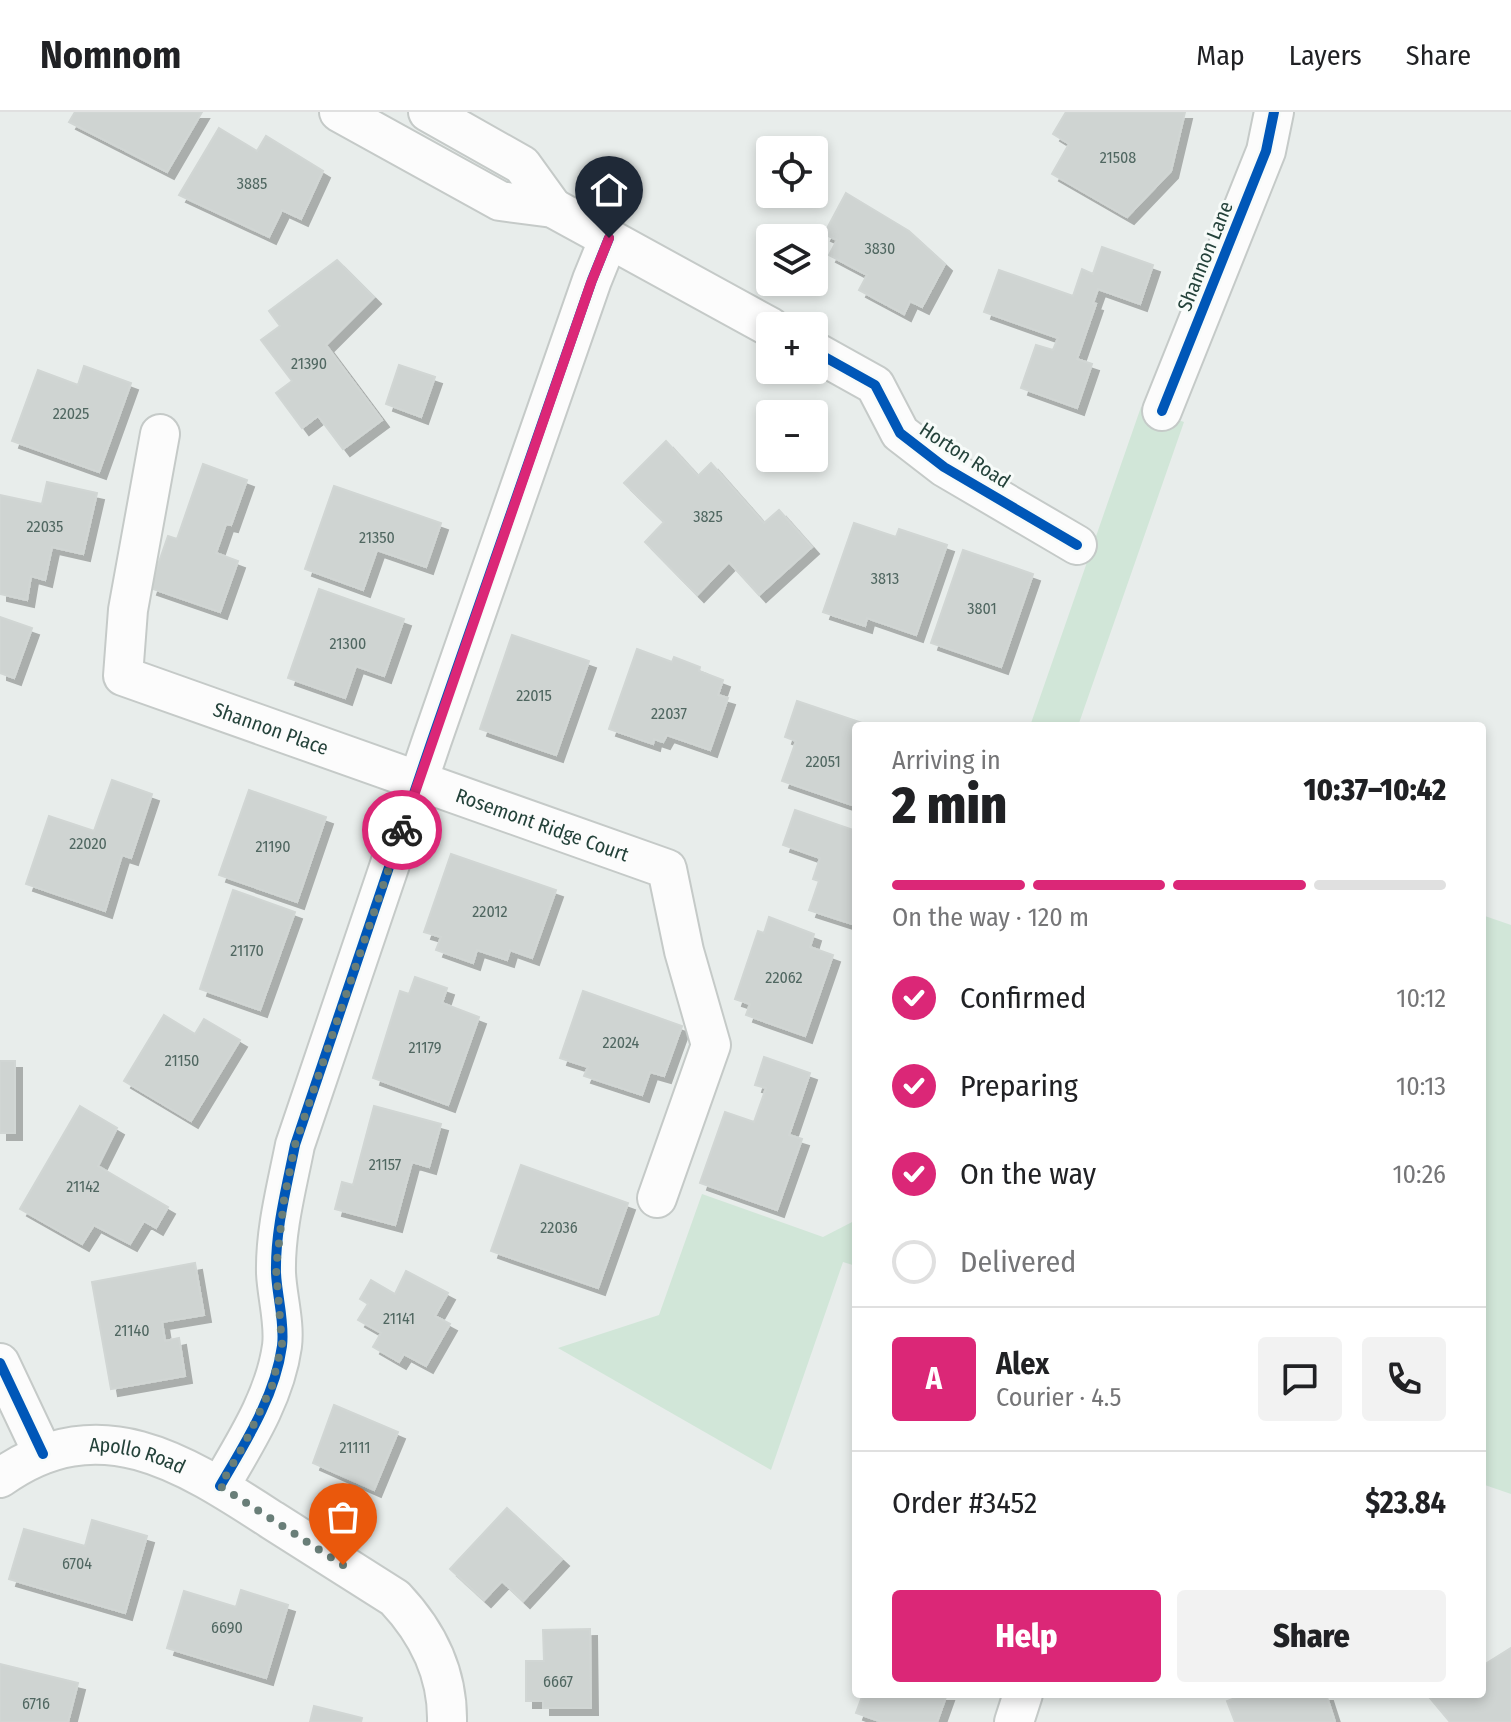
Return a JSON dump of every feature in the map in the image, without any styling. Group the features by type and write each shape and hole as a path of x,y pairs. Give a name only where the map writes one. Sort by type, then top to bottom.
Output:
{"street":[{"path":"339,112 500,201 553,208 756,319"},
{"path":"428,112 522,165 553,208"},
{"name":"Shannon Lane","path":"1162,411 1266,151 1274,112"},
{"path":"220,1486 272,1386 282,1344 276,1268 284,1200 295,1145 609,238"},
{"name":"Horton Road","path":"828,359 875,385 900,433 944,467 1077,545"},
{"name":"Shannon Place","path":"160,434 128,610 123,676 419,780"},
{"name":"Rosemont Ridge Court","path":"419,780 667,869 684,951 711,1045 657,1198"},
{"path":"0,1363 43,1454"},
{"name":"Apollo Road","path":"0,1478 43,1454 86,1444 108,1443 133,1447 170,1460 220,1486 395,1598 414,1618 430,1644 443,1683 447,1722"},
{"path":"1014,1722 1022,1698"}],"green space":[{"path":"1141,407 1184,422 1079,722 1031,722"},
{"path":"1486,916 1511,925 1511,1494 1486,1485"},
{"path":"702,1194 823,1237 852,1222 852,1265 843,1262 771,1470 558,1348 659,1315"}],"building":[{"path":"75,112 202,112 167,172 69,122"},
{"path":"1066,112 1185,112 1171,171 1127,217 1052,174 1069,144 1053,134"},
{"path":"219,128 257,151 266,136 323,171 301,219 282,210 269,237 179,195"},
{"path":"846,193 909,231 945,264 922,307 910,301 904,314 859,290 867,275 829,255 837,240 828,236 828,227"},
{"path":"1102,247 1153,265 1140,304 1098,289 1077,359 1092,364 1077,408 1021,388 1036,345 1053,350 1058,338 984,312 999,270 1073,296 1082,269 1093,274"},
{"path":"337,260 374,297 326,345 382,420 343,449 318,416 302,428 276,393 292,381 261,340 280,326 269,311"},
{"path":"399,365 435,377 421,417 386,404"},
{"path":"84,366 131,383 99,472 12,441 38,370 78,385"},
{"path":"666,441 698,476 711,463 764,523 779,510 812,547 759,595 729,562 697,595 645,542 664,522 624,483"},
{"path":"203,464 247,480 231,525 226,524 216,553 238,561 220,612 150,588 168,536 177,539"},
{"path":"47,482 97,493 83,554 52,547 45,580 31,576 27,600 0,594 0,495 42,504"},
{"path":"334,486 441,523 426,567 377,550 363,590 305,569"},
{"path":"854,523 896,537 899,529 947,545 916,635 867,618 865,626 823,612"},
{"path":"963,550 1033,574 1001,667 931,643"},
{"path":"319,589 404,619 384,676 356,666 345,698 288,678"},
{"path":"0,617 32,628 14,678 0,673"},
{"path":"512,635 589,661 556,755 480,729"},
{"path":"637,649 672,662 674,657 723,680 718,695 728,698 710,750 667,735 663,742 654,739 653,744 609,729"},
{"path":"797,701 859,722 852,722 852,805 782,781 796,741 785,737"},
{"path":"112,780 152,794 131,858 122,855 105,911 26,884 49,816 94,831"},
{"path":"249,790 326,817 297,902 219,875"},
{"path":"795,810 852,830 852,924 809,910 819,881 813,879 820,858 783,845"},
{"path":"451,854 556,890 532,958 510,950 507,960 477,950 473,963 436,950 441,937 424,932"},
{"path":"233,890 295,912 260,1010 200,989"},
{"path":"769,917 814,934 810,947 833,955 805,1036 746,1015 750,1004 735,999 758,931 764,933"},
{"path":"415,977 447,988 442,1003 479,1017 448,1105 373,1078 400,991 409,994"},
{"path":"583,991 682,1026 664,1076 650,1072 642,1095 584,1076 588,1067 560,1058"},
{"path":"164,1015 195,1034 204,1019 240,1040 191,1121 124,1081"},
{"path":"764,1057 810,1073 789,1135 802,1139 777,1210 700,1183 725,1112 754,1122 766,1088 755,1085"},
{"path":"0,1061 15,1061 15,1133 0,1133"},
{"path":"80,1106 117,1128 98,1166 168,1207 156,1228 144,1221 130,1244 94,1225 82,1244 20,1209"},
{"path":"374,1106 441,1124 429,1167 412,1162 395,1225 335,1209 342,1182 353,1185"},
{"path":"521,1165 628,1203 598,1288 491,1251"},
{"path":"195,1263 204,1315 162,1322 165,1341 179,1338 185,1376 111,1389 92,1282"},
{"path":"406,1271 448,1293 435,1316 450,1324 426,1366 404,1354 399,1362 373,1347 381,1333 358,1320 368,1304 360,1299 371,1280 395,1294"},
{"path":"334,1405 398,1432 374,1490 313,1463"},
{"path":"507,1508 562,1559 523,1601 502,1581 484,1600 450,1569"},
{"path":"92,1520 147,1536 125,1613 9,1579 24,1529 85,1546"},
{"path":"241,1590 288,1605 266,1678 167,1648 184,1591 236,1607"},
{"path":"590,1629 591,1708 543,1708 543,1701 526,1701 526,1661 544,1661 543,1630"},
{"path":"1511,1648 1511,1722 1450,1722 1430,1698 1486,1698 1486,1664"},
{"path":"0,1664 78,1683 68,1722 0,1722"},
{"path":"862,1698 946,1698 937,1722 882,1722 856,1713"},
{"path":"1235,1698 1327,1698 1335,1722 1235,1722 1227,1701"},
{"path":"314,1706 362,1718 361,1722 310,1722"}],"cycle path":[{"path":"1162,411 1266,151 1274,112"},
{"path":"220,1486 258,1419 278,1365 283,1337 276,1273 277,1241 295,1145 432,740 609,238"},
{"path":"828,359 875,385 900,433 944,467 1077,545"},
{"path":"0,1363 43,1454"}],"way so far":[{"path":"343,1565 220,1486 272,1386 282,1344 276,1268 284,1200 295,1145 402,830"}],"route":[{"path":"402,830 609,238"}]}
